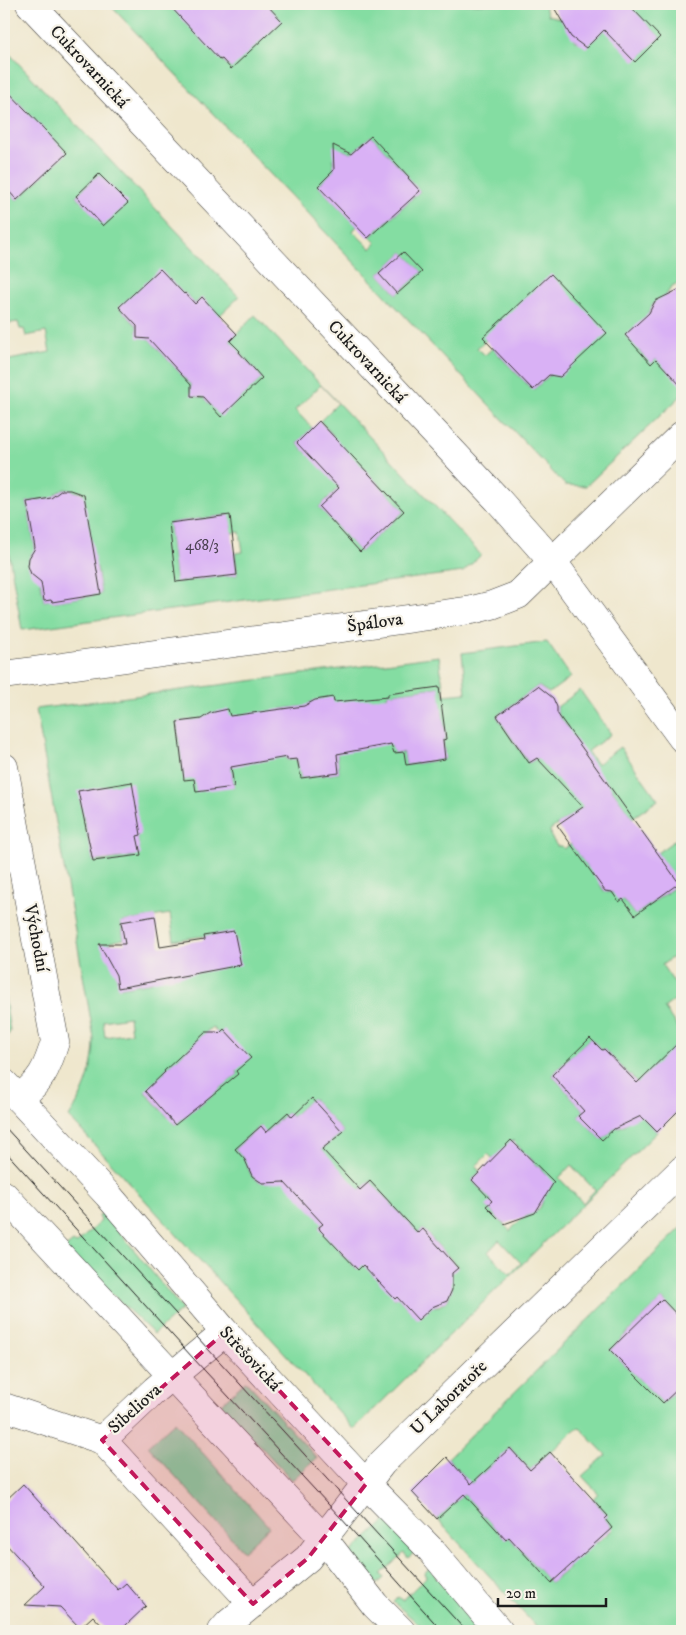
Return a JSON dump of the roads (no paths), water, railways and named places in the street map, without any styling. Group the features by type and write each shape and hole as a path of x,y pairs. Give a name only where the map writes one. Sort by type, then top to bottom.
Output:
{"street":[{"name":"Cukrovarnická","path":"30,4 491,492 553,562 682,738"},
{"name":"Špálova","path":"4,675 472,610 492,605 518,595 682,435"},
{"name":"Východní","path":"4,767 55,1042 47,1068 34,1085 11,1091"},
{"name":"Střešovická","path":"11,1091 108,1195 225,1332 366,1484 431,1550 500,1631"},
{"name":"U Laboratoře","path":"222,1631 229,1623 308,1558 382,1463 682,1170"},
{"path":"4,1195 323,1538 375,1605 401,1631"},
{"name":"Sibeliova","path":"4,1407 102,1440 172,1376 225,1332"},
{"path":"102,1440 253,1604"}],"tram line":[{"path":"4,1126 466,1631"},
{"path":"4,1150 442,1631"}]}
